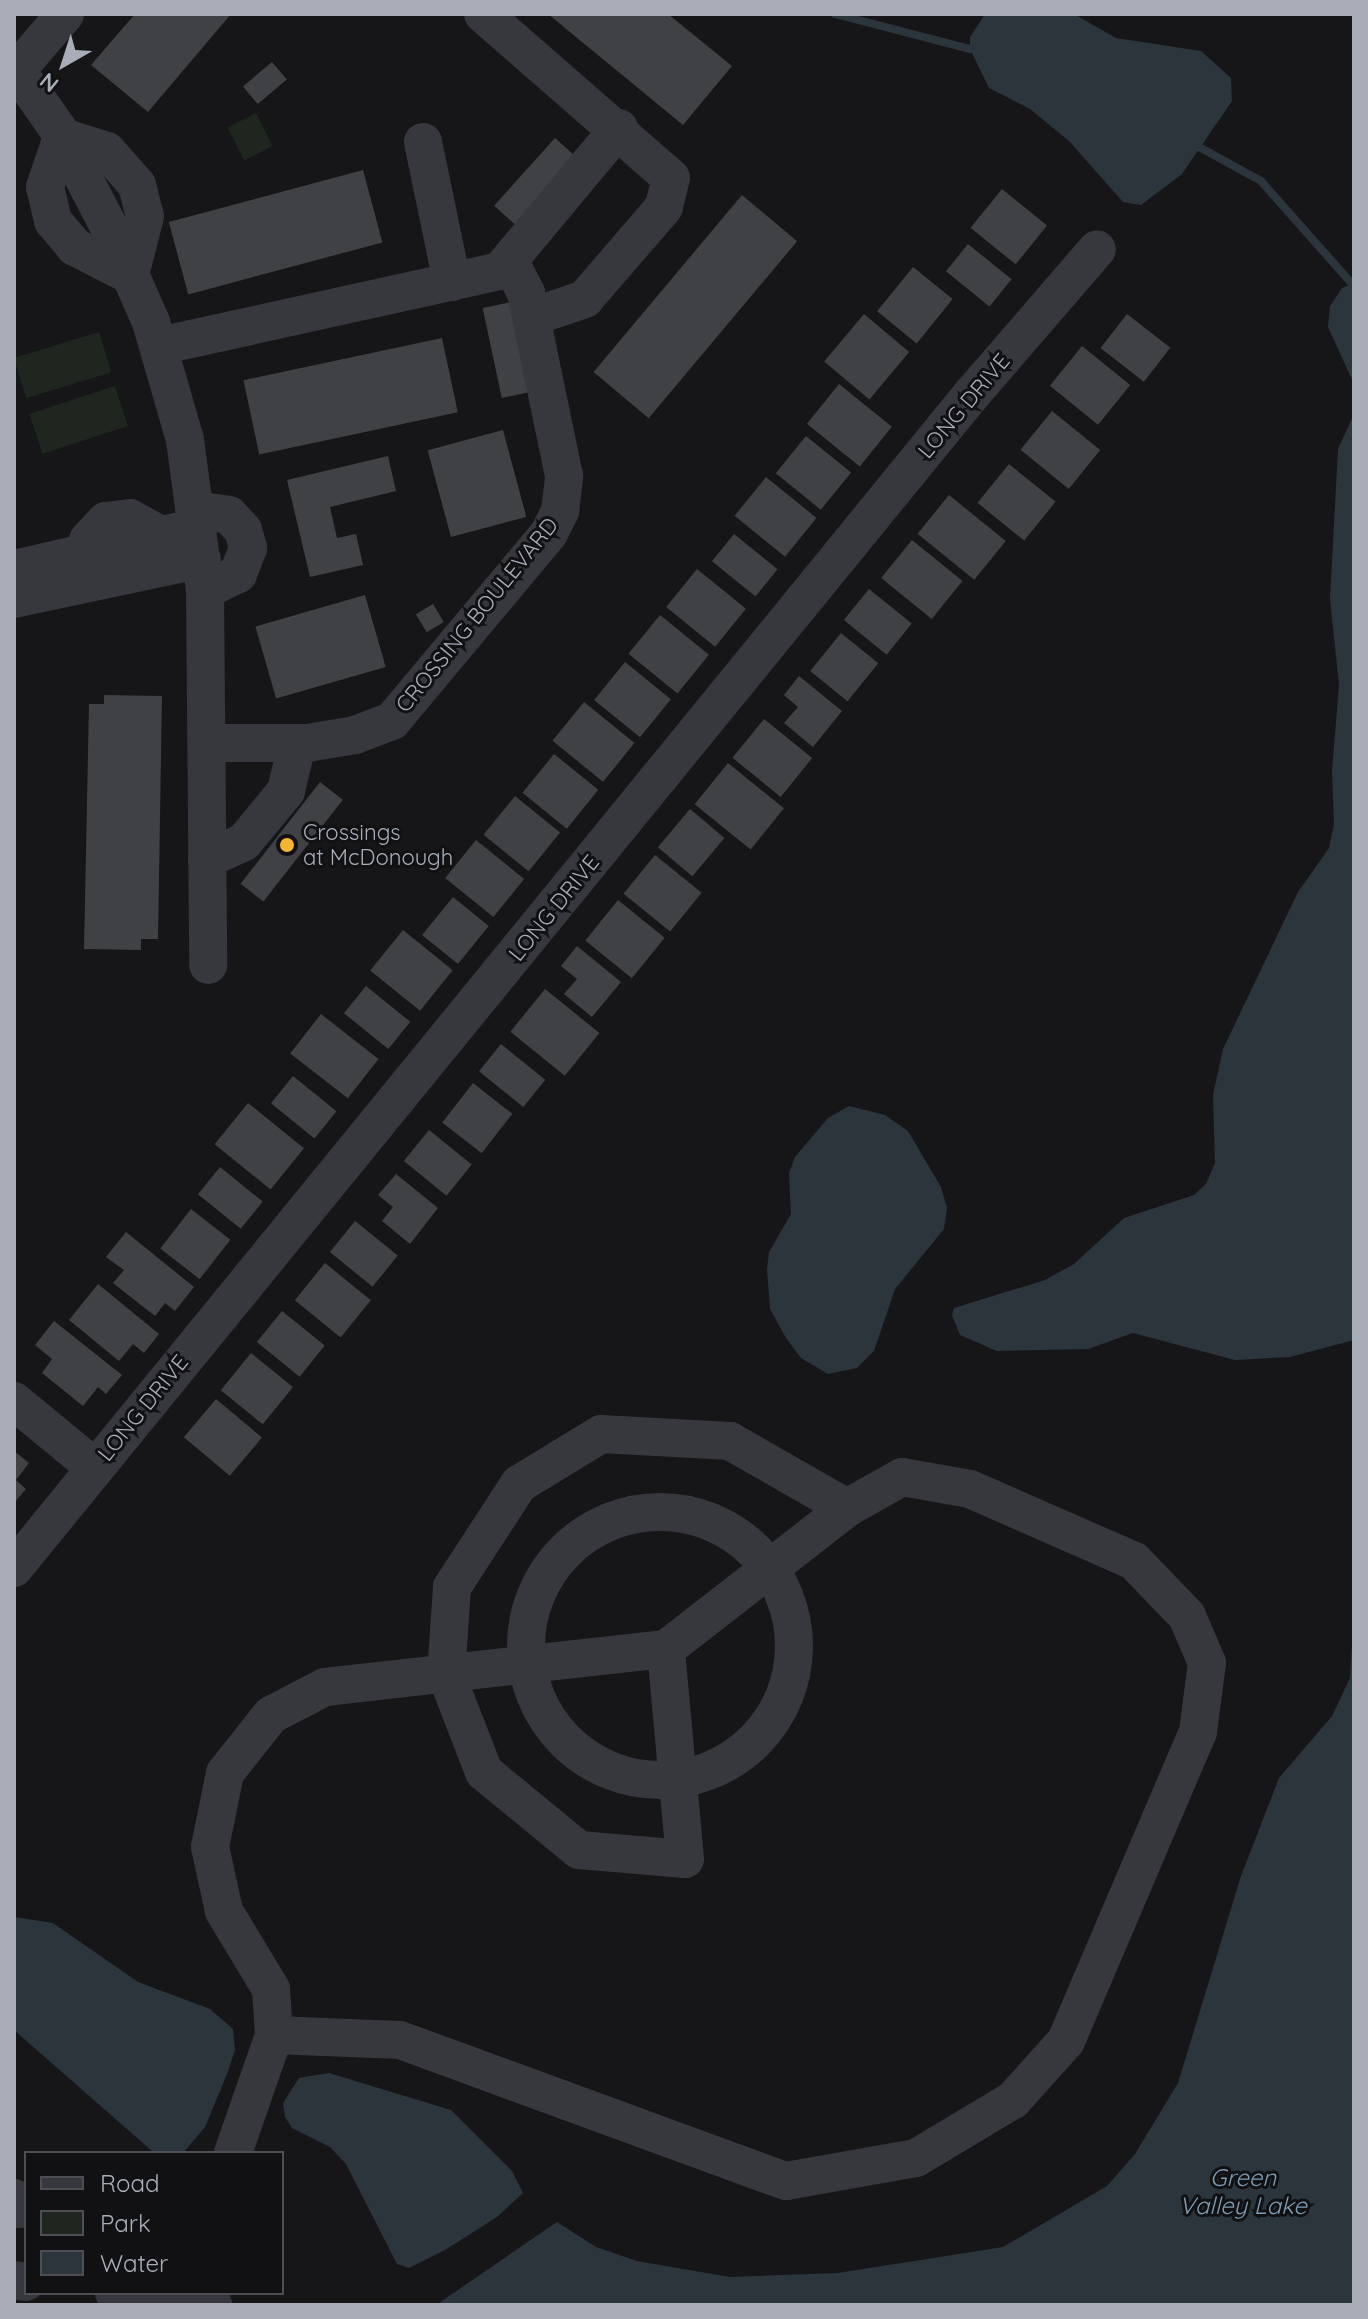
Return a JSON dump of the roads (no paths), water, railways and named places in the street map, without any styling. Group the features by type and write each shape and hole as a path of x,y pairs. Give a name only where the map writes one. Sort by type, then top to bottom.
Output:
{"street":[{"path":"65,14 16,68 62,137 107,151 137,185 145,216 130,275 159,346 185,440 200,546 207,743 208,965"},
{"path":"483,14 619,128 671,178 668,200 585,299 532,317"},
{"path":"159,346 500,271 619,128"},
{"path":"62,137 45,187 53,221 75,247 130,275"},
{"path":"423,142 452,282"},
{"name":"LONG DRIVE","path":"14,1568 972,394 1097,249"},
{"name":"CROSSING BOULEVARD","path":"207,743 297,744 355,735 392,721 557,521 564,476 524,283 510,261"},
{"path":"27,595 83,608 103,570 91,533 117,518 142,522 162,536 200,546"},
{"path":"27,595 103,570 200,546"},
{"path":"207,859 244,842 277,802 293,778 297,744"},
{"path":"14,1401 94,1467"},
{"path":"666,1649 685,1859 579,1850 484,1772 446,1674 452,1587 519,1484 601,1434 730,1441 847,1508"},
{"path":"234,2151 274,2035 271,1989 224,1911 210,1847 225,1773 271,1715 325,1687 527,1667 666,1649 847,1508 902,1477 970,1489 1134,1561 1187,1616 1207,1663 1198,1732 1066,2041 1013,2100 916,2158 786,2181 400,2040 274,2035"},
{"path":"677,1512 718,1525 754,1549 770,1569 793,1625 794,1668 780,1709 755,1743 719,1768 678,1780 632,1778 589,1760 554,1729 527,1667 525,1642 534,1597 558,1557 594,1528 634,1513 677,1512"},
{"path":"129,2295 213,2305"}],"water":[{"path":"985,14 1074,14 1116,38 1201,51 1231,78 1232,101 1182,174 1141,205 1123,202 1069,141 1030,109 989,88 970,49 970,37"},
{"path":"1354,283 1354,384 1328,327 1330,306 1342,288"},
{"path":"1354,414 1354,1340 1290,1357 1235,1360 1133,1333 1088,1349 997,1351 960,1335 952,1315 954,1308 1045,1280 1074,1264 1124,1218 1194,1195 1206,1184 1215,1163 1213,1095 1223,1049 1298,892 1329,848 1334,824 1332,771 1339,685 1330,599 1338,449"},
{"path":"849,1106 885,1115 908,1131 941,1187 947,1208 944,1229 895,1289 874,1351 857,1368 828,1374 801,1358 786,1338 770,1309 767,1269 769,1252 791,1214 789,1173 795,1157 828,1118"},
{"name":"Green Valley Lake","path":"1354,1612 1354,2305 436,2305 557,2222 596,2247 637,2261 730,2277 838,2273 1003,2247 1107,2186 1135,2154 1178,2083 1241,1876 1279,1778 1332,1716 1350,1678"},
{"path":"14,1917 53,1923 138,1982 210,2009 233,2029 235,2050 205,2127 185,2151 152,2151 14,2030"},
{"path":"329,2073 451,2110 512,2171 523,2193 497,2217 445,2250 409,2268 397,2264 346,2164 330,2147 292,2128 285,2117 283,2103 299,2078"}],"waterway":[{"path":"835,14 970,49"},
{"path":"1201,148 1261,181 1352,284"}],"place":[{"name":"Crossings at McDonough","path":"287,845"}]}
